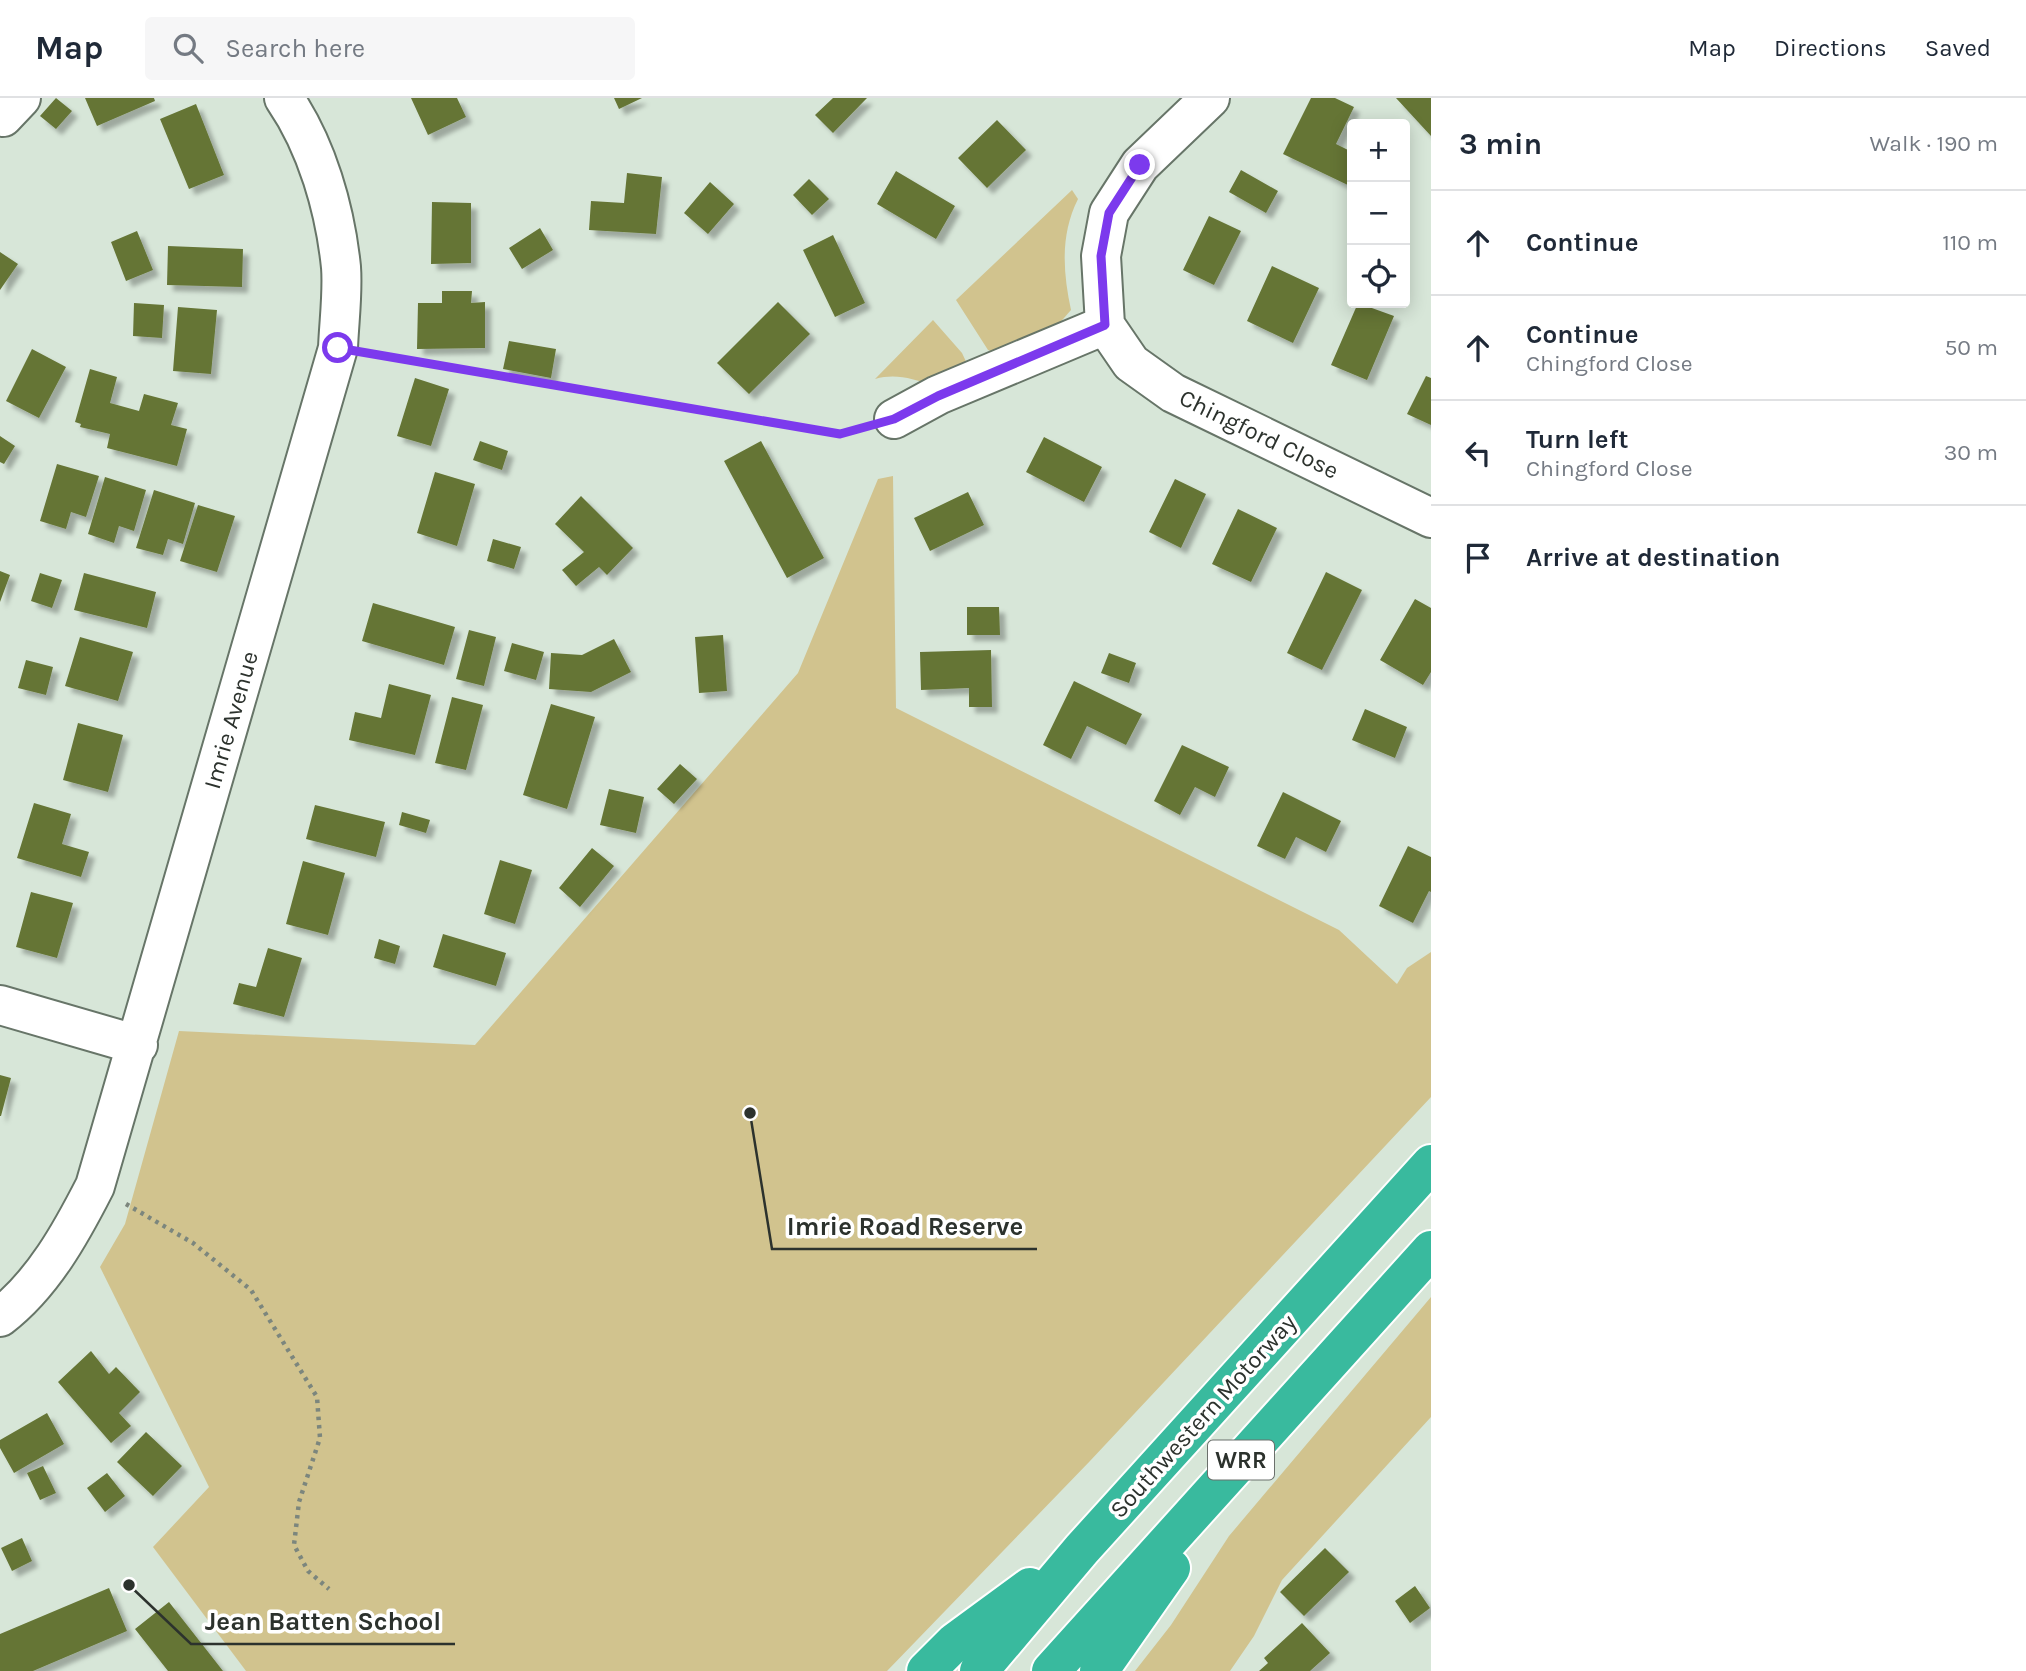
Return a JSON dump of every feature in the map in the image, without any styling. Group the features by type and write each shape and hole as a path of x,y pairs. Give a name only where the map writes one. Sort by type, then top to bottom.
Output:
{"highway":[{"name":"Southwestern Motorway","path":"979,1671 1082,1549 1431,1164"},
{"name":"WRR","path":"1051,1671 1431,1250"},
{"path":"1099,1671 1264,1434"},
{"path":"926,1671 955,1642 1082,1549"}],"street":[{"path":"0,115 3,117 21,98"},
{"name":"Imrie Avenue","path":"0,1317 13,1307 67,1241 95,1185 138,1045 338,348 341,268 326,188 298,118 284,98"},
{"path":"894,419 938,396 1105,325 1101,256 1109,213 1140,165 1210,98"},
{"name":"Chingford Close","path":"1105,325 1131,363 1173,393 1431,518"},
{"path":"0,1005 138,1045"}],"path":[{"path":"338,348 840,434 894,419"},
{"path":"95,1185 193,1242 251,1290 299,1364 317,1397 320,1438 299,1502 294,1545 308,1571 328,1589"}],"shaded area":[{"path":"1072,190 1078,199 1068,226 1065,254 1071,310 1057,326 998,354 988,350 956,300"},
{"path":"933,320 962,353 969,368 932,385 897,377 875,379"},
{"path":"893,476 896,708 1339,930 1397,984 1407,968 1431,952 1431,1097 1090,1461 887,1671 246,1671 153,1547 209,1487 100,1267 125,1224 179,1031 475,1045 798,673 878,479"},
{"path":"1431,1297 1431,1417 1282,1580 1254,1636 1230,1671 1135,1671 1171,1625 1229,1536"}],"building":[{"path":"56,98 72,111 56,129 40,116"},
{"path":"85,98 154,98 155,101 97,126"},
{"path":"411,98 457,98 466,117 428,135"},
{"path":"614,98 642,98 619,109"},
{"path":"833,98 867,98 833,133 815,115"},
{"path":"1311,98 1335,98 1354,107 1336,144 1347,150 1347,185 1283,154"},
{"path":"1396,98 1431,98 1431,136"},
{"path":"196,104 224,175 189,189 160,119"},
{"path":"997,120 1026,150 987,188 958,158"},
{"path":"1241,170 1278,191 1266,213 1229,192"},
{"path":"896,171 955,206 936,239 877,204"},
{"path":"627,173 662,177 656,234 589,230 591,201 624,203"},
{"path":"809,179 829,199 812,215 793,195"},
{"path":"710,182 734,204 708,234 684,213"},
{"path":"432,202 471,203 471,263 431,264"},
{"path":"1209,216 1241,231 1214,285 1183,270"},
{"path":"540,228 553,250 522,269 509,248"},
{"path":"137,231 153,270 126,281 111,242"},
{"path":"833,235 865,303 835,317 803,250"},
{"path":"168,246 243,249 242,287 167,285"},
{"path":"0,252 18,264 0,290"},
{"path":"1272,266 1319,288 1293,343 1247,321"},
{"path":"442,291 472,291 471,303 485,302 485,348 417,349 418,303 442,303"},
{"path":"778,302 810,334 749,394 717,363"},
{"path":"134,303 164,305 162,338 133,336"},
{"path":"178,307 217,310 211,374 173,371"},
{"path":"1356,308 1372,308 1394,316 1367,380 1331,365"},
{"path":"509,341 556,349 551,378 503,369"},
{"path":"32,349 66,367 39,418 6,401"},
{"path":"90,369 117,377 110,403 139,411 144,394 178,403 171,425 187,429 177,466 107,448 110,434 80,427 81,424 75,422"},
{"path":"1426,376 1431,378 1431,425 1407,414"},
{"path":"415,378 449,389 431,446 397,436"},
{"path":"0,436 15,446 4,464 0,462"},
{"path":"1044,437 1102,467 1084,502 1026,472"},
{"path":"480,441 508,451 502,470 473,460"},
{"path":"761,441 824,558 787,578 724,461"},
{"path":"57,464 99,476 86,517 71,512 66,529 40,521"},
{"path":"435,472 475,484 457,546 417,533"},
{"path":"105,477 146,490 134,531 119,526 114,543 88,534"},
{"path":"1175,479 1206,494 1181,548 1149,532"},
{"path":"154,490 195,503 183,544 168,539 163,555 136,548"},
{"path":"968,492 984,525 930,551 914,518"},
{"path":"581,496 633,548 607,575 599,567 576,586 562,570 584,552 555,524"},
{"path":"198,505 235,516 217,572 180,561"},
{"path":"1238,509 1277,528 1251,582 1212,564"},
{"path":"493,539 521,547 514,569 487,561"},
{"path":"0,571 10,575 0,602"},
{"path":"1326,572 1362,590 1322,670 1287,653"},
{"path":"40,573 62,580 52,608 31,601"},
{"path":"84,573 156,592 147,628 74,610"},
{"path":"1415,599 1431,608 1431,672 1423,685 1380,660"},
{"path":"373,603 455,627 444,665 362,641"},
{"path":"967,607 999,607 1000,635 967,635"},
{"path":"469,630 496,637 484,686 456,679"},
{"path":"723,635 727,691 699,693 695,637"},
{"path":"80,637 133,652 118,701 65,686"},
{"path":"614,639 631,672 591,692 549,689 551,653 582,655"},
{"path":"512,643 544,652 536,680 504,671"},
{"path":"991,650 992,707 969,707 969,688 921,690 920,652"},
{"path":"1109,653 1136,663 1129,683 1101,673"},
{"path":"26,660 53,667 46,695 18,688"},
{"path":"1074,681 1142,714 1126,745 1087,726 1071,759 1043,745"},
{"path":"389,684 431,695 415,755 349,740 355,712 381,718"},
{"path":"452,697 483,705 466,770 435,763"},
{"path":"551,704 595,717 567,809 523,795"},
{"path":"1365,709 1407,727 1395,758 1352,740"},
{"path":"78,723 123,735 108,792 63,780"},
{"path":"1182,745 1229,767 1215,797 1195,787 1180,815 1154,801"},
{"path":"680,764 697,779 674,804 657,789"},
{"path":"609,789 644,797 636,833 600,825"},
{"path":"1283,792 1341,821 1326,852 1296,837 1285,859 1257,846"},
{"path":"34,803 71,814 62,844 89,852 81,877 17,858"},
{"path":"315,805 385,822 376,857 306,839"},
{"path":"402,812 430,820 426,833 399,825"},
{"path":"1408,846 1431,857 1431,892 1429,891 1413,923 1379,906"},
{"path":"592,848 614,866 580,907 559,888"},
{"path":"500,860 532,870 515,924 484,914"},
{"path":"303,861 345,873 328,935 286,924"},
{"path":"31,892 73,903 57,958 16,947"},
{"path":"443,934 506,953 496,986 433,967"},
{"path":"379,939 400,946 395,964 374,958"},
{"path":"268,948 302,958 284,1017 233,1004 239,983 256,987"},
{"path":"0,1075 11,1078 1,1116 0,1116"},
{"path":"91,1351 109,1374 116,1367 140,1392 119,1413 131,1426 111,1443 58,1382"},
{"path":"47,1413 64,1444 14,1473 0,1448 0,1440"},
{"path":"146,1432 182,1466 153,1496 117,1462"},
{"path":"43,1466 56,1493 40,1500 27,1473"},
{"path":"107,1473 125,1496 105,1512 87,1488"},
{"path":"22,1538 32,1561 12,1571 1,1548"},
{"path":"1325,1548 1349,1572 1304,1616 1280,1592"},
{"path":"1415,1586 1430,1608 1410,1623 1395,1601"},
{"path":"109,1588 127,1631 33,1671 0,1671 0,1634"},
{"path":"169,1602 223,1671 168,1671 135,1629"},
{"path":"1302,1623 1330,1653 1310,1671 1259,1671 1268,1663 1264,1658"}],"place":[{"name":"Imrie Road Reserve","path":"750,1113"},
{"name":"Jean Batten School","path":"129,1585"}],"route":[{"path":"338,348 840,434 894,419 938,396 1105,325 1101,256 1109,213 1140,165"}]}
